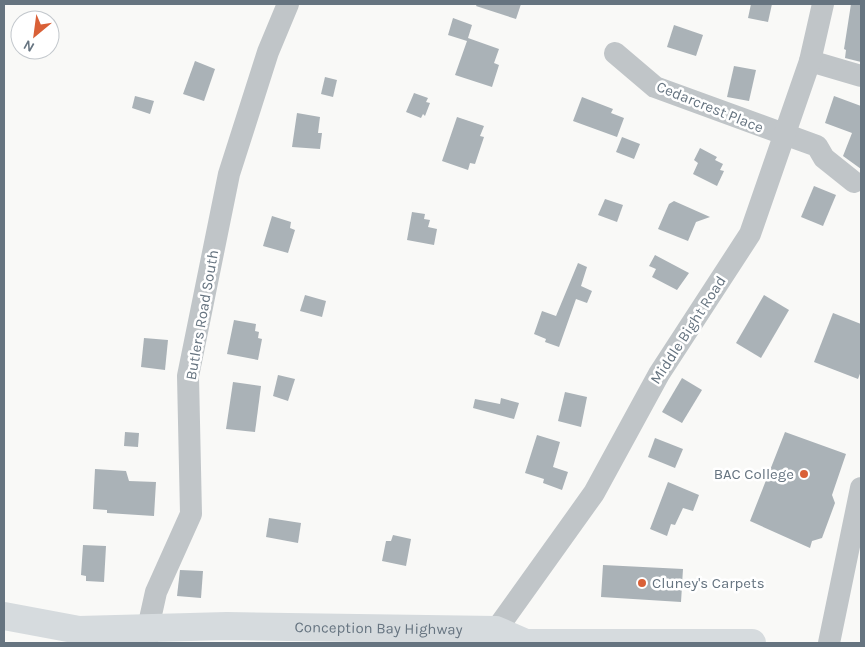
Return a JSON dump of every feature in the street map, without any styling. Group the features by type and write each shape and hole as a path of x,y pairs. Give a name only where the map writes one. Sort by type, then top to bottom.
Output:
{"main road":[{"name":"Conception Bay Highway","path":"4,616 79,630 148,636 494,637 526,643 747,643"}],"street":[{"name":"Butlers Road South","path":"148,636 156,592 191,514 188,376 229,174 268,52 288,4"},
{"name":"Middle Bight Road","path":"494,637 594,493 659,374 750,234 810,61 823,4"},
{"name":"Cedarcrest Place","path":"615,53 655,87 785,136 817,146 824,158 854,182"},
{"path":"810,61 861,76"},
{"path":"829,643 861,488"}],"building":[{"path":"477,4 521,4 516,19 476,6"},
{"path":"751,4 772,4 768,22 748,18"},
{"path":"851,4 861,4 861,62 845,58 846,50 844,49"},
{"path":"453,18 472,25 468,38 499,49 494,63 499,65 492,87 455,75 467,41 448,35"},
{"path":"674,25 703,35 696,56 667,47"},
{"path":"195,61 215,69 204,101 183,94"},
{"path":"734,66 756,70 749,101 727,97"},
{"path":"325,77 337,80 333,97 321,94"},
{"path":"414,93 428,98 426,102 430,103 425,116 423,114 421,118 406,112"},
{"path":"135,96 154,101 150,114 132,108"},
{"path":"834,96 861,106 861,169 843,156 852,133 825,123"},
{"path":"582,97 613,109 611,113 624,118 617,137 573,121"},
{"path":"297,113 320,117 318,133 322,133 320,149 292,147"},
{"path":"457,117 484,126 480,136 484,137 475,164 470,163 468,170 442,161"},
{"path":"622,137 640,144 634,159 616,152"},
{"path":"700,148 717,157 715,160 723,164 720,170 724,171 717,186 693,174 698,163 694,160"},
{"path":"814,186 836,195 823,226 801,217"},
{"path":"605,199 623,205 617,222 598,215"},
{"path":"674,201 710,217 696,222 688,241 658,229 669,204"},
{"path":"412,212 425,214 424,219 430,220 428,227 437,229 434,245 407,240"},
{"path":"272,216 291,222 290,228 295,230 288,253 263,246"},
{"path":"655,255 689,273 677,290 652,277 656,269 649,266"},
{"path":"578,263 587,267 581,286 592,291 587,303 576,299 559,347 545,342 546,339 534,334 542,311 556,316"},
{"path":"305,295 326,301 322,317 300,311"},
{"path":"764,295 789,310 761,358 736,343"},
{"path":"833,313 861,324 861,371 858,379 814,362"},
{"path":"234,320 256,324 255,331 259,332 258,338 262,339 258,360 227,354"},
{"path":"144,338 168,340 165,370 141,367"},
{"path":"278,375 295,379 288,401 273,396"},
{"path":"682,378 702,390 682,423 662,412"},
{"path":"233,382 261,386 255,432 226,429"},
{"path":"565,392 587,397 581,427 558,421"},
{"path":"501,398 519,403 514,419 473,408 475,399 500,404"},
{"path":"125,432 139,433 138,447 124,446"},
{"name":"BAC College","path":"785,432 846,454 832,495 835,503 822,538 812,541 810,548 750,521"},
{"path":"537,435 560,442 553,467 568,472 562,490 543,483 544,479 525,473"},
{"path":"655,438 683,449 675,468 648,457"},
{"path":"95,469 126,471 129,481 156,482 154,516 107,513 107,510 93,509"},
{"path":"668,482 699,495 693,511 683,508 675,525 671,524 667,536 650,529"},
{"path":"269,518 301,523 298,543 266,537"},
{"path":"393,535 411,539 406,566 382,561 386,541 391,541"},
{"path":"83,545 106,546 104,582 86,581 86,576 81,575"},
{"name":"Cluney's Carpets","path":"603,565 683,569 681,602 601,597"},
{"path":"180,570 203,571 201,598 177,596"}],"place":[{"name":"BAC College","path":"804,474"},
{"name":"Cluney's Carpets","path":"642,583"}]}
